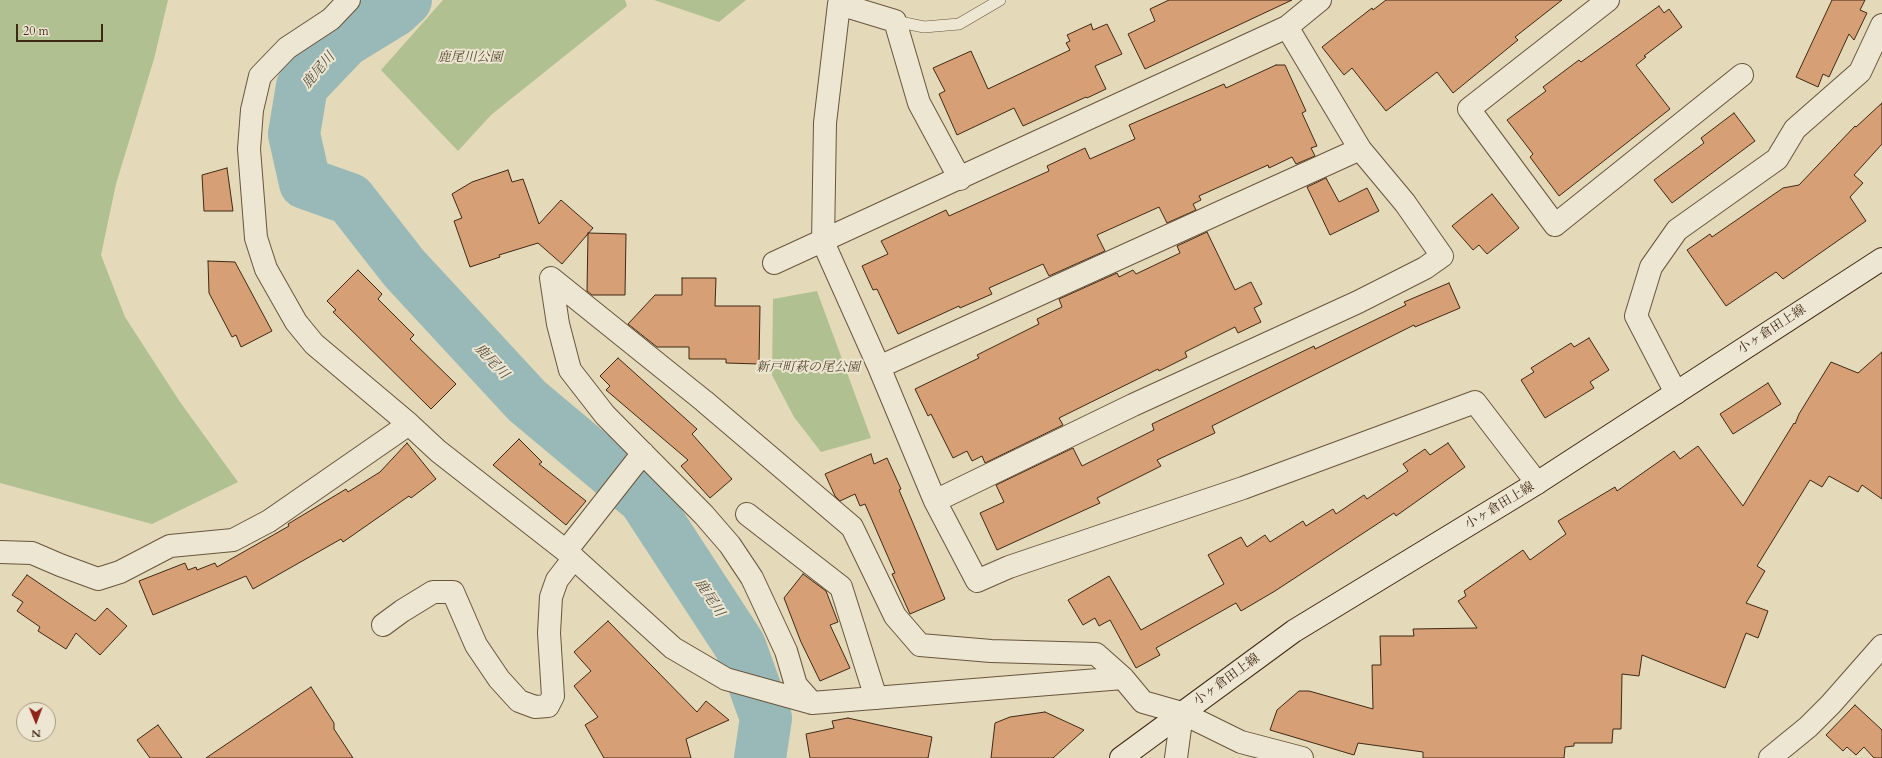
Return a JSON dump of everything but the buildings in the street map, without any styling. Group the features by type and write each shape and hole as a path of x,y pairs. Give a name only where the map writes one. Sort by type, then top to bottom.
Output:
{"street":[{"path":"349,0 331,19 287,48 260,76 252,110 249,149 256,238 266,269 296,322 314,344 409,424 438,451 570,554 673,648 726,679 812,703 1124,678"},
{"path":"774,263 960,179 1287,27 1320,0"},
{"path":"1608,0 1469,109 1556,224 1742,75"},
{"path":"960,179 919,102 895,21 840,2 825,123 823,242 879,366 935,501 977,581 1009,568 1243,488 1475,402 1537,483"},
{"path":"1676,393 1636,316 1651,267 1677,230 1777,159 1796,129 1860,72 1882,25"},
{"path":"935,501 1132,405 1358,302 1425,268 1442,256 1405,203 1360,149 1287,27"},
{"path":"879,366 1360,149"},
{"name":"小ヶ倉田上線","path":"1121,758 1294,631 1537,483 1882,259"},
{"path":"812,703 796,685 786,651 752,578 730,546 704,515 605,415 570,370 558,324 551,278 704,401 852,528 894,616 920,645 991,651 1096,654 1124,678 1143,702 1182,713 1241,742 1302,758"},
{"path":"0,552 32,553 98,579 120,572 170,546 233,540 268,521 409,424"},
{"path":"383,625 433,592 452,592 476,644 499,679 519,701 535,707 548,706 554,696 549,633 550,597 570,554 600,507 643,453"},
{"path":"747,514 841,587 876,698"},
{"path":"1770,758 1808,727 1831,704 1882,646"},
{"path":"1176,758 1182,713"}],"lane":[{"path":"895,21 924,28 959,24 1000,0"}],"green space":[{"path":"0,0 168,0 154,59 116,184 101,255 125,317 180,402 238,482 152,524 0,483"},
{"name":"鹿尾川公園","path":"443,0 625,0 627,6 491,115 458,151 381,70"},
{"path":"654,0 746,0 719,22"},
{"name":"新戸町萩の尾公園","path":"817,291 871,438 821,452 794,417 772,375 773,299"}],"waterway":[{"name":"鹿尾川","path":"406,0 394,11 345,41 302,86 294,134 305,183 350,199 404,268 527,401 644,499 740,646 766,718 760,758"}]}
